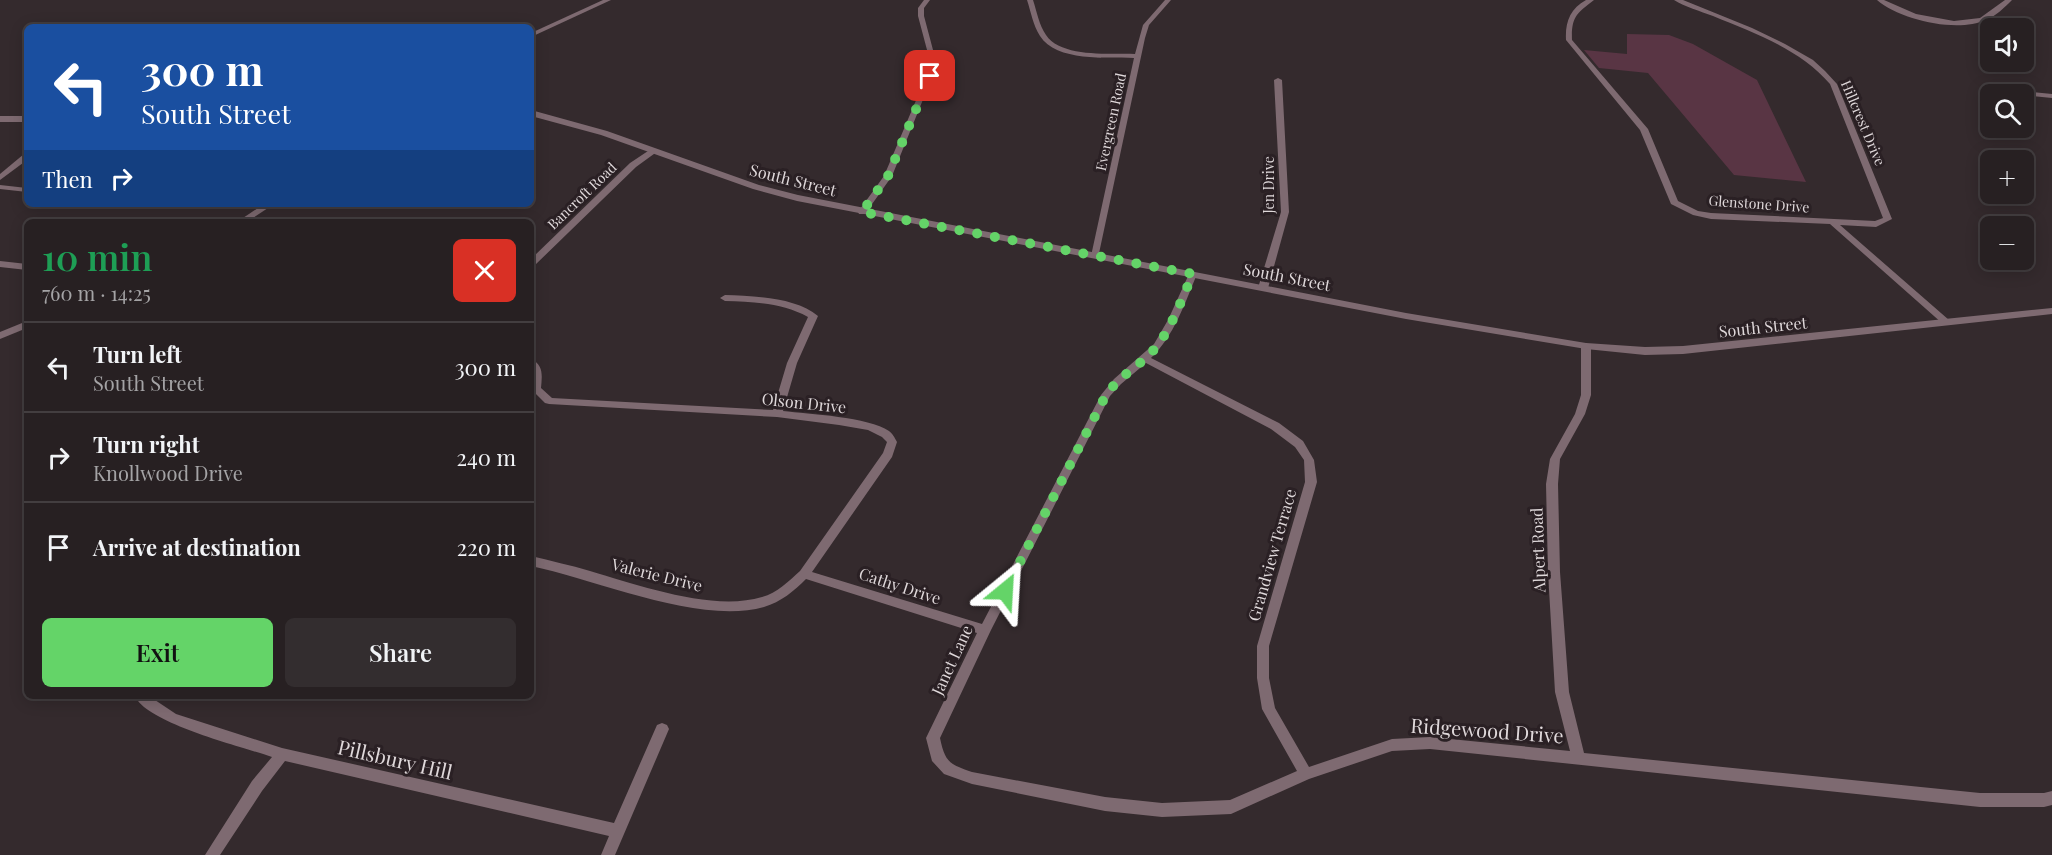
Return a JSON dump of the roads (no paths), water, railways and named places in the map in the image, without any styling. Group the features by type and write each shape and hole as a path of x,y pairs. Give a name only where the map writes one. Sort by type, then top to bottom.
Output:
{"street":[{"path":"534,34 608,0"},
{"path":"862,212 888,176 934,65 921,16 921,8 927,0"},
{"path":"1030,0 1045,39 1054,47 1069,52 1138,56"},
{"name":"Evergreen Road","path":"1095,256 1146,25 1168,0"},
{"name":"Glenstone Drive","path":"1591,0 1575,10 1569,25 1569,40 1644,129 1674,202 1690,211 1711,216 1832,222 1946,322"},
{"name":"Hillcrest Drive","path":"1677,0 1750,28 1796,51 1823,72 1833,84 1888,219 1876,224 1832,222"},
{"path":"1880,0 1898,10 1919,17 1960,23 1977,22 1986,18 2009,0"},
{"name":"Jen Drive","path":"1263,288 1284,212 1278,80"},
{"path":"2034,94 2052,96"},
{"name":"South Street","path":"534,113 604,133 756,187 862,212 1406,316 1586,346 1645,351 1683,350 2052,311"},
{"path":"0,119 24,119"},
{"name":"Bancroft Road","path":"534,261 633,165 654,151"},
{"path":"0,178 24,158"},
{"path":"0,187 24,189"},
{"path":"246,219 265,207"},
{"path":"0,264 24,267"},
{"name":"Janet Lane","path":"937,757 933,738 985,630 1106,395 1114,383 1156,348 1168,329 1193,274"},
{"path":"725,298 757,299 801,309 813,316 792,363 777,414"},
{"path":"0,336 24,325"},
{"name":"Alpert Road","path":"1578,758 1562,692 1554,572 1552,484 1555,459 1580,414 1586,395 1586,346"},
{"name":"Grandview Terrace","path":"1143,358 1275,426 1299,444 1309,460 1311,482 1263,646 1263,678 1269,709 1306,774"},
{"name":"Olson Drive","path":"534,366 537,370 536,389 549,401 777,414 838,421 870,427 886,434 892,441 888,454 804,574"},
{"name":"Valerie Drive","path":"534,562 674,598 715,605 738,606 762,602 787,590 804,574"},
{"name":"Cathy Drive","path":"804,574 985,630"},
{"path":"143,699 172,718 282,754 257,786 212,855"},
{"path":"608,855 662,729"},
{"name":"Ridgewood Drive","path":"937,757 949,770 972,778 1105,804 1162,810 1231,807 1306,774 1392,744 1430,743 1980,800 2052,798"},
{"name":"Pillsbury Hill","path":"282,754 619,831"}]}
